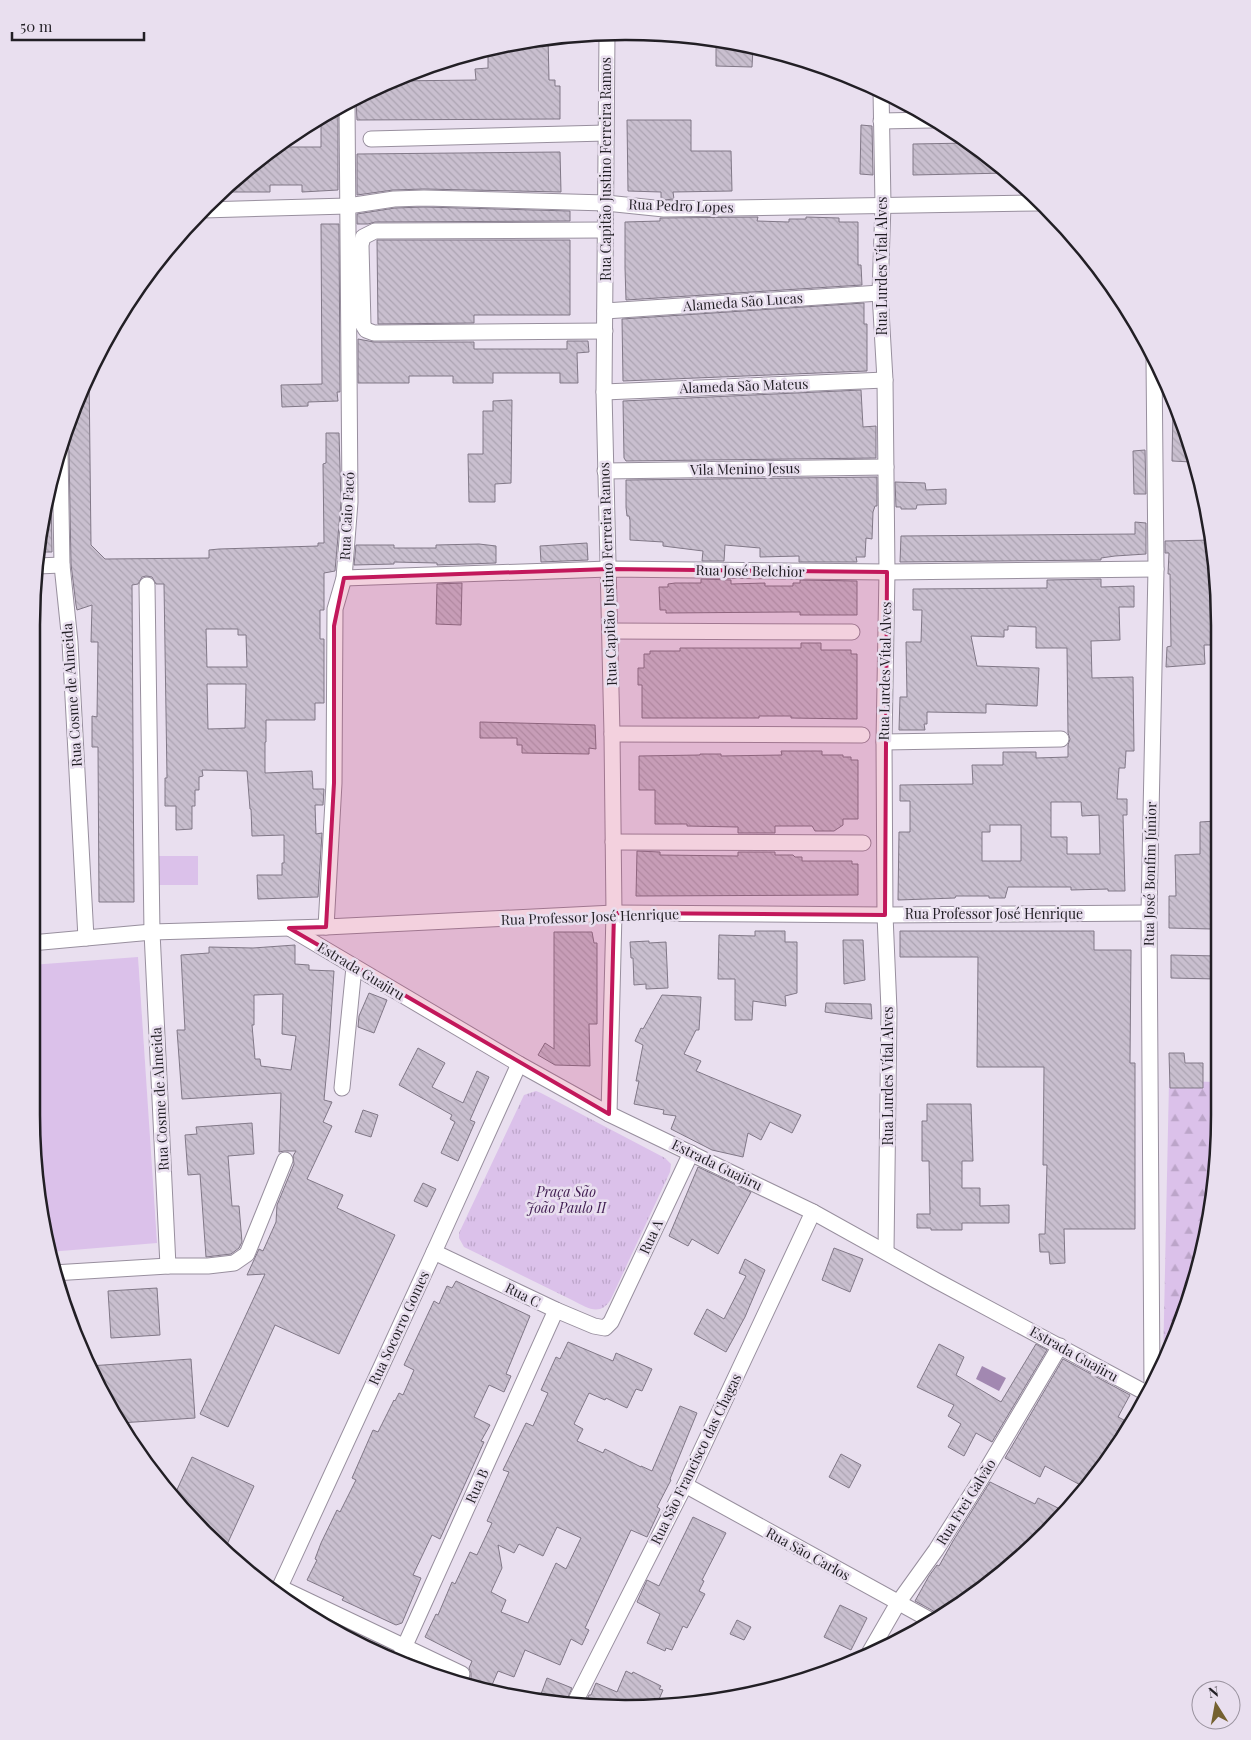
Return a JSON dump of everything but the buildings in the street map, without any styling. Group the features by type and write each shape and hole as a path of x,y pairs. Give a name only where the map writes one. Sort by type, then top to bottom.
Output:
{"street":[{"name":"Rua Capitão Justino Ferreira Ramos","path":"607,40 604,392 609,569 614,913 609,1114"},
{"name":"Rua Lurdes Vítal Alves","path":"881,99 882,205 880,293 884,380 887,572 884,742 885,915 889,1059 886,1252"},
{"name":"Rua Caio Facó","path":"326,928 334,783 334,626 335,609 344,578 350,502 347,111"},
{"path":"881,121 921,120"},
{"path":"371,139 606,133"},
{"name":"Rua Pedro Lopes","path":"213,209 348,206 394,199 424,198 606,203 664,209 1031,203"},
{"path":"605,230 375,231 363,237 361,245 363,325 366,330 374,333 605,331"},
{"name":"Alameda São Lucas","path":"605,311 880,293"},
{"name":"Rua José Bonfim Júnior","path":"1152,1371 1149,913 1156,569 1154,374"},
{"name":"Alameda São Mateus","path":"604,392 884,380"},
{"name":"Vila Menino Jesus","path":"605,471 886,466"},
{"name":"Rua Cosme de Almeida","path":"60,473 62,565 70,642 86,938"},
{"path":"43,566 62,565"},
{"name":"Rua José Belchior","path":"344,578 609,569 887,572 1156,569"},
{"name":"Rua Cosme de Almeida","path":"147,585 152,932 168,1266"},
{"path":"610,631 852,632"},
{"path":"612,734 862,736"},
{"path":"884,742 1061,739"},
{"path":"613,842 863,843"},
{"name":"Rua Professor José Henrique","path":"40,942 152,932 326,928 614,913 885,915 1149,913"},
{"name":"Estrada Guajiru","path":"290,928 519,1064 609,1114 692,1152 813,1212 1142,1391"},
{"path":"342,1088 354,967"},
{"name":"Rua Socorro Gomes","path":"279,1586 519,1064"},
{"name":"Rua A","path":"611,1322 692,1152"},
{"path":"62,1272 168,1266 208,1266 234,1263 247,1254 285,1160"},
{"name":"Rua São Francisco das Chagas","path":"577,1698 685,1485 813,1212"},
{"name":"Rua C","path":"434,1252 556,1310 600,1328 605,1328 611,1322"},
{"name":"Rua B","path":"401,1654 556,1310"},
{"name":"Rua Frei Galvão","path":"874,1644 898,1603 936,1550 1060,1346"},
{"name":"Rua São Carlos","path":"685,1485 925,1617"},
{"path":"298,1600 401,1654 462,1674"}],"highlighted area":[{"path":"609,569 887,572 885,915 614,913 609,1114 289,928 326,927 334,783 334,626 344,578"}],"green space":[{"path":"158,856 198,856 198,885 159,885"},
{"path":"138,957 157,1243 56,1251 45,1191 41,1153 40,964"},
{"path":"1169,1081 1211,1082 1210,1153 1200,1229 1180,1303 1163,1345"},
{"name":"Praça São João Paulo II","path":"536,1091 665,1158 671,1164 670,1172 611,1299 603,1308 593,1309 583,1306 464,1247 459,1238 459,1233 524,1095"}],"shaded area":[{"path":"982,1366 1006,1378 999,1391 976,1379"}]}
